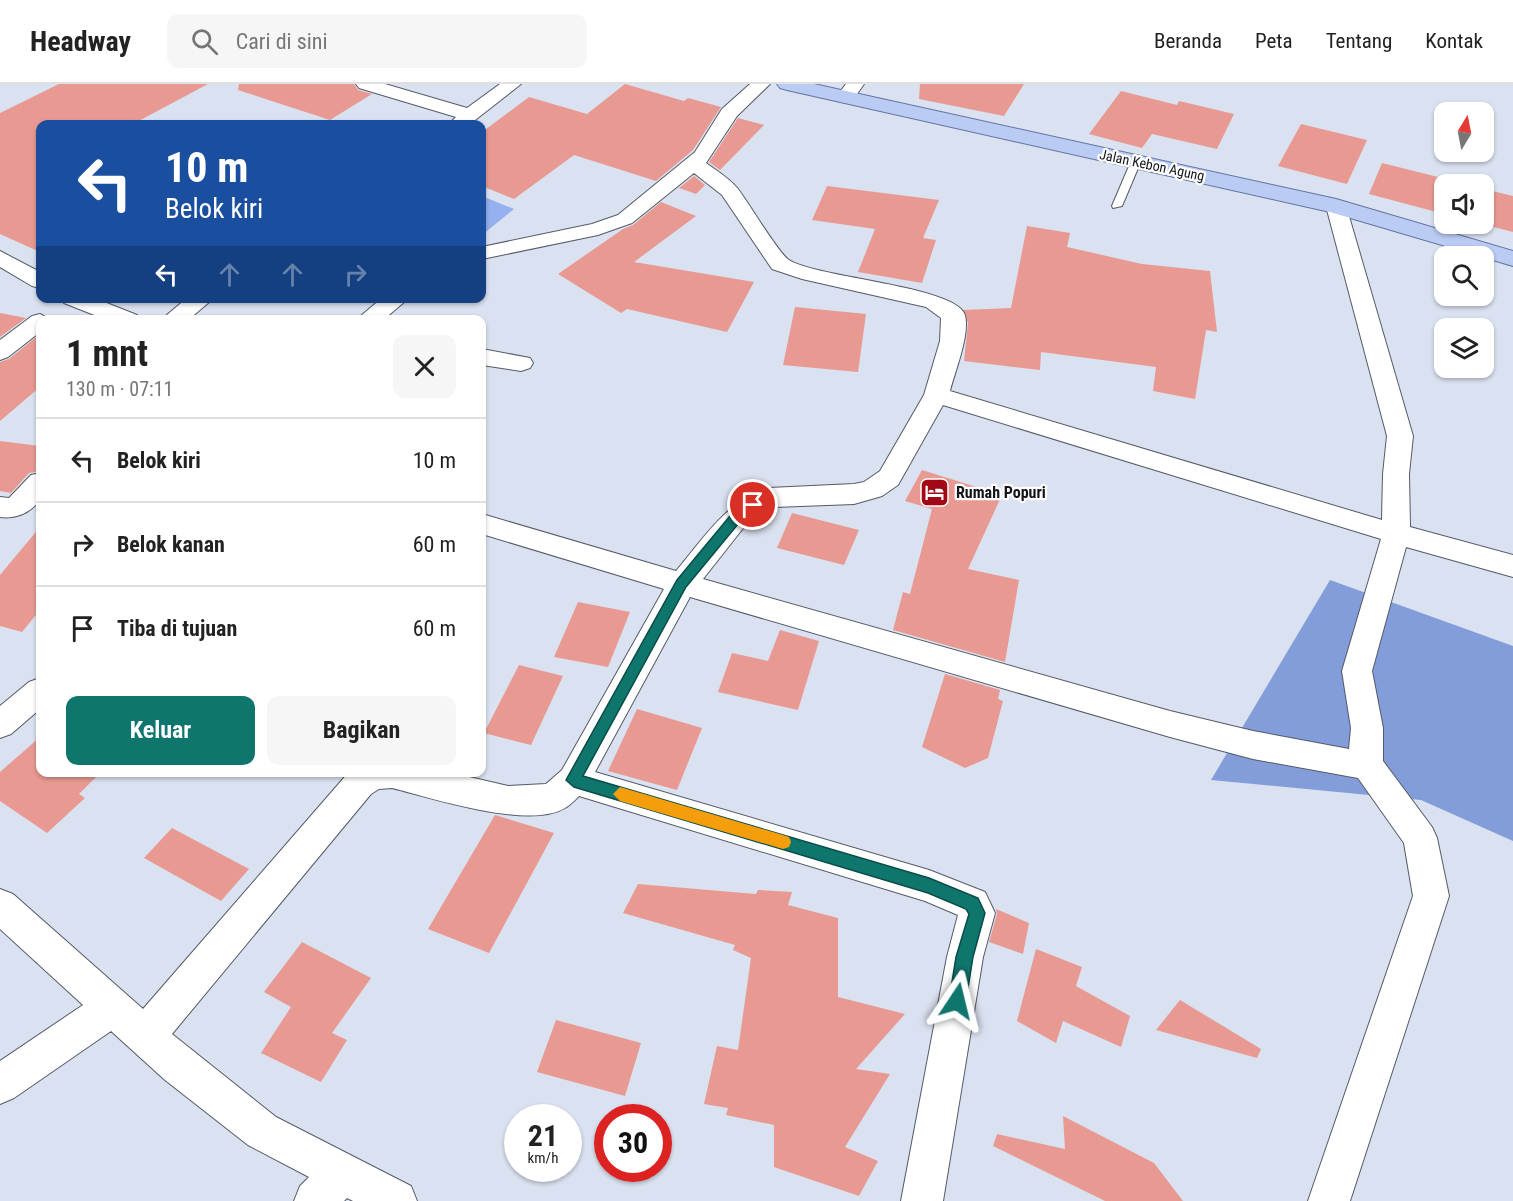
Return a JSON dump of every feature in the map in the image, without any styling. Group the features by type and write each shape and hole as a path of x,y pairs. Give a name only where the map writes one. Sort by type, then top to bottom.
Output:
{"main road":[{"name":"Jalan Kebon Agung","path":"787,84 850,91 1136,161 1336,206 1513,259"}],"street":[{"path":"365,84 464,120 512,84"},
{"path":"486,252 598,229 625,219 695,164 708,149 729,112 761,84"},
{"path":"405,777 508,801 553,798 574,780 682,584 738,515 769,498 854,494 873,489 889,478 936,395 952,341 953,315 934,302 810,274 780,264 729,191 695,164"},
{"path":"1329,1201 1431,896 1420,838 1368,766 1365,754 1367,728 1357,671 1396,534 1396,474 1400,436 1336,206"},
{"path":"0,258 36,279"},
{"path":"49,315 64,303"},
{"path":"84,303 116,315"},
{"path":"179,315 196,303"},
{"path":"374,315 391,303"},
{"path":"0,352 36,325"},
{"path":"486,358 521,363"},
{"path":"936,395 1396,534 1513,566"},
{"path":"0,507 7,509 19,505 36,486"},
{"path":"486,525 1170,724 1253,745 1368,766"},
{"path":"0,725 36,694"},
{"path":"145,1036 359,784 369,777"},
{"path":"574,780 929,886 972,904 977,913 965,957 922,1201"},
{"path":"0,906 145,1036 328,1187 396,1201"},
{"path":"0,1084 114,1007"}],"lane":[{"path":"1117,206 1136,161"}],"shaded area":[{"path":"486,198 514,209 486,232"},
{"path":"1330,580 1513,646 1513,841 1421,800 1211,780"}],"building":[{"path":"59,84 208,84 140,120 36,120 36,250 0,234 0,113"},
{"path":"239,84 354,84 358,90 372,94 330,120 238,90"},
{"path":"625,84 684,101 688,98 721,107 693,150 656,181 574,155 514,199 486,188 486,129 529,97 587,114"},
{"path":"920,84 1024,84 1004,116 919,99"},
{"path":"1121,91 1177,105 1179,101 1234,114 1217,149 1152,134 1142,148 1089,134"},
{"path":"738,118 764,125 720,170 709,162"},
{"path":"1301,124 1367,140 1347,184 1278,166"},
{"path":"1382,163 1434,176 1434,211 1369,194"},
{"path":"694,176 705,185 696,194 679,188"},
{"path":"827,186 939,200 923,238 936,240 922,283 858,272 875,229 812,220"},
{"path":"1494,191 1513,196 1513,232 1494,227"},
{"path":"661,202 696,216 634,262 754,282 727,332 627,309 621,313 558,274 623,229 633,225"},
{"path":"1027,226 1070,233 1067,247 1142,264 1210,271 1217,332 1206,330 1195,399 1153,391 1156,367 1041,352 1040,370 964,361 968,323 963,310 1011,308"},
{"path":"795,307 866,314 858,372 783,365"},
{"path":"0,313 26,318 0,337"},
{"path":"36,337 36,390 0,421 0,362 9,359"},
{"path":"0,441 36,446 36,472 29,473 11,493 0,491"},
{"path":"922,470 1002,495 968,569 1019,580 1005,662 893,630 903,592 910,594 932,509 905,501"},
{"path":"792,513 859,530 844,565 777,548"},
{"path":"36,532 36,615 22,632 0,626 0,575"},
{"path":"578,602 630,612 608,667 554,657"},
{"path":"780,630 819,641 798,710 718,692 732,653 768,661"},
{"path":"519,665 563,676 531,745 486,734 486,729"},
{"path":"945,674 1000,690 998,699 1003,701 988,758 965,768 922,747"},
{"path":"637,709 702,728 677,790 608,771"},
{"path":"36,740 36,777 96,777 79,794 85,798 47,833 0,801 0,772"},
{"path":"495,815 554,833 489,953 428,929"},
{"path":"172,828 249,869 221,901 144,858"},
{"path":"638,884 756,894 758,890 792,892 788,905 838,918 838,997 905,1014 856,1069 890,1074 845,1147 878,1161 859,1196 774,1167 774,1125 726,1115 728,1108 704,1104 717,1046 738,1050 751,958 733,950 735,945 623,913"},
{"path":"996,909 1029,923 1023,954 989,942 997,914"},
{"path":"302,942 371,978 332,1033 347,1040 321,1082 261,1053 291,1007 264,992"},
{"path":"1036,949 1082,967 1076,986 1130,1016 1121,1047 1063,1021 1056,1043 1017,1021"},
{"path":"1180,1000 1261,1049 1257,1058 1156,1030"},
{"path":"556,1020 641,1043 625,1096 537,1072"},
{"path":"1063,1116 1154,1163 1183,1201 1105,1201 993,1146 997,1134 1065,1149"}],"slow traffic":[{"path":"620,794 783,842"}],"place":[{"name":"Rumah Popuri","path":"935,492"}],"route":[{"path":"753,505 738,515 682,584 574,780 929,886 964,899 972,904 977,913 965,957 957,1001"}]}
